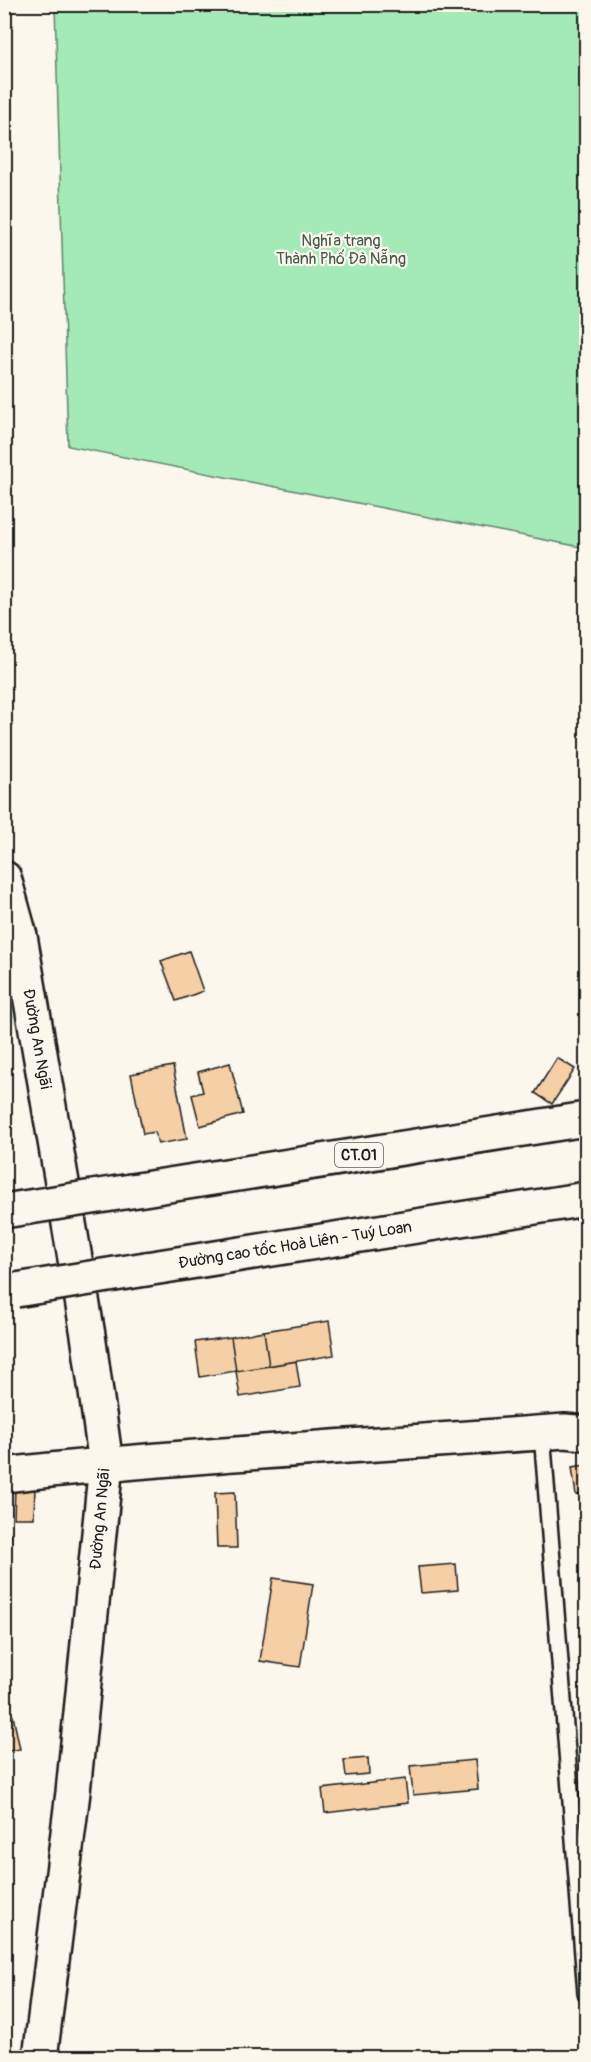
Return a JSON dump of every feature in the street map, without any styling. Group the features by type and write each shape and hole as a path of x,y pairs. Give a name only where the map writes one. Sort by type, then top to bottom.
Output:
{"main road":[{"name":"Đường An Ngãi","path":"4,878 20,936 88,1335 106,1464 73,1792 40,2058"},
{"name":"CT.01","path":"4,1211 586,1119"},
{"name":"Đường cao tốc Hoà Liên - Tuý Loan","path":"10,1291 586,1199"},
{"path":"4,1475 106,1464 565,1431 586,1433"}],"lane":[{"path":"542,1433 586,1993"}],"green space":[{"name":"Nghĩa trang Thành Phố Đà Nẵng","path":"55,5 586,5 586,548 68,446"}],"building":[{"path":"189,951 203,991 176,1001 161,961"},
{"path":"557,1058 575,1069 552,1104 535,1093"},
{"path":"230,1063 243,1114 200,1126 192,1095 203,1092 198,1072"},
{"path":"173,1066 187,1139 158,1144 155,1132 143,1134 131,1074"},
{"path":"329,1321 334,1355 269,1366 264,1331"},
{"path":"264,1331 269,1366 236,1371 231,1337"},
{"path":"231,1337 236,1371 200,1377 195,1342"},
{"path":"296,1361 300,1387 240,1397 236,1371"},
{"path":"586,1465 586,1493 576,1495 572,1467"},
{"path":"15,1485 35,1486 34,1518 14,1518"},
{"path":"235,1492 237,1548 217,1548 215,1493"},
{"path":"4,1533 11,1533 9,1555 4,1555"},
{"path":"456,1564 458,1590 421,1593 418,1567"},
{"path":"273,1578 313,1584 300,1667 260,1661"},
{"path":"13,1716 20,1749 4,1752 4,1718"},
{"path":"368,1758 369,1774 346,1776 344,1760"},
{"path":"475,1760 478,1789 413,1795 410,1766"},
{"path":"405,1779 408,1803 325,1813 322,1789"}]}
